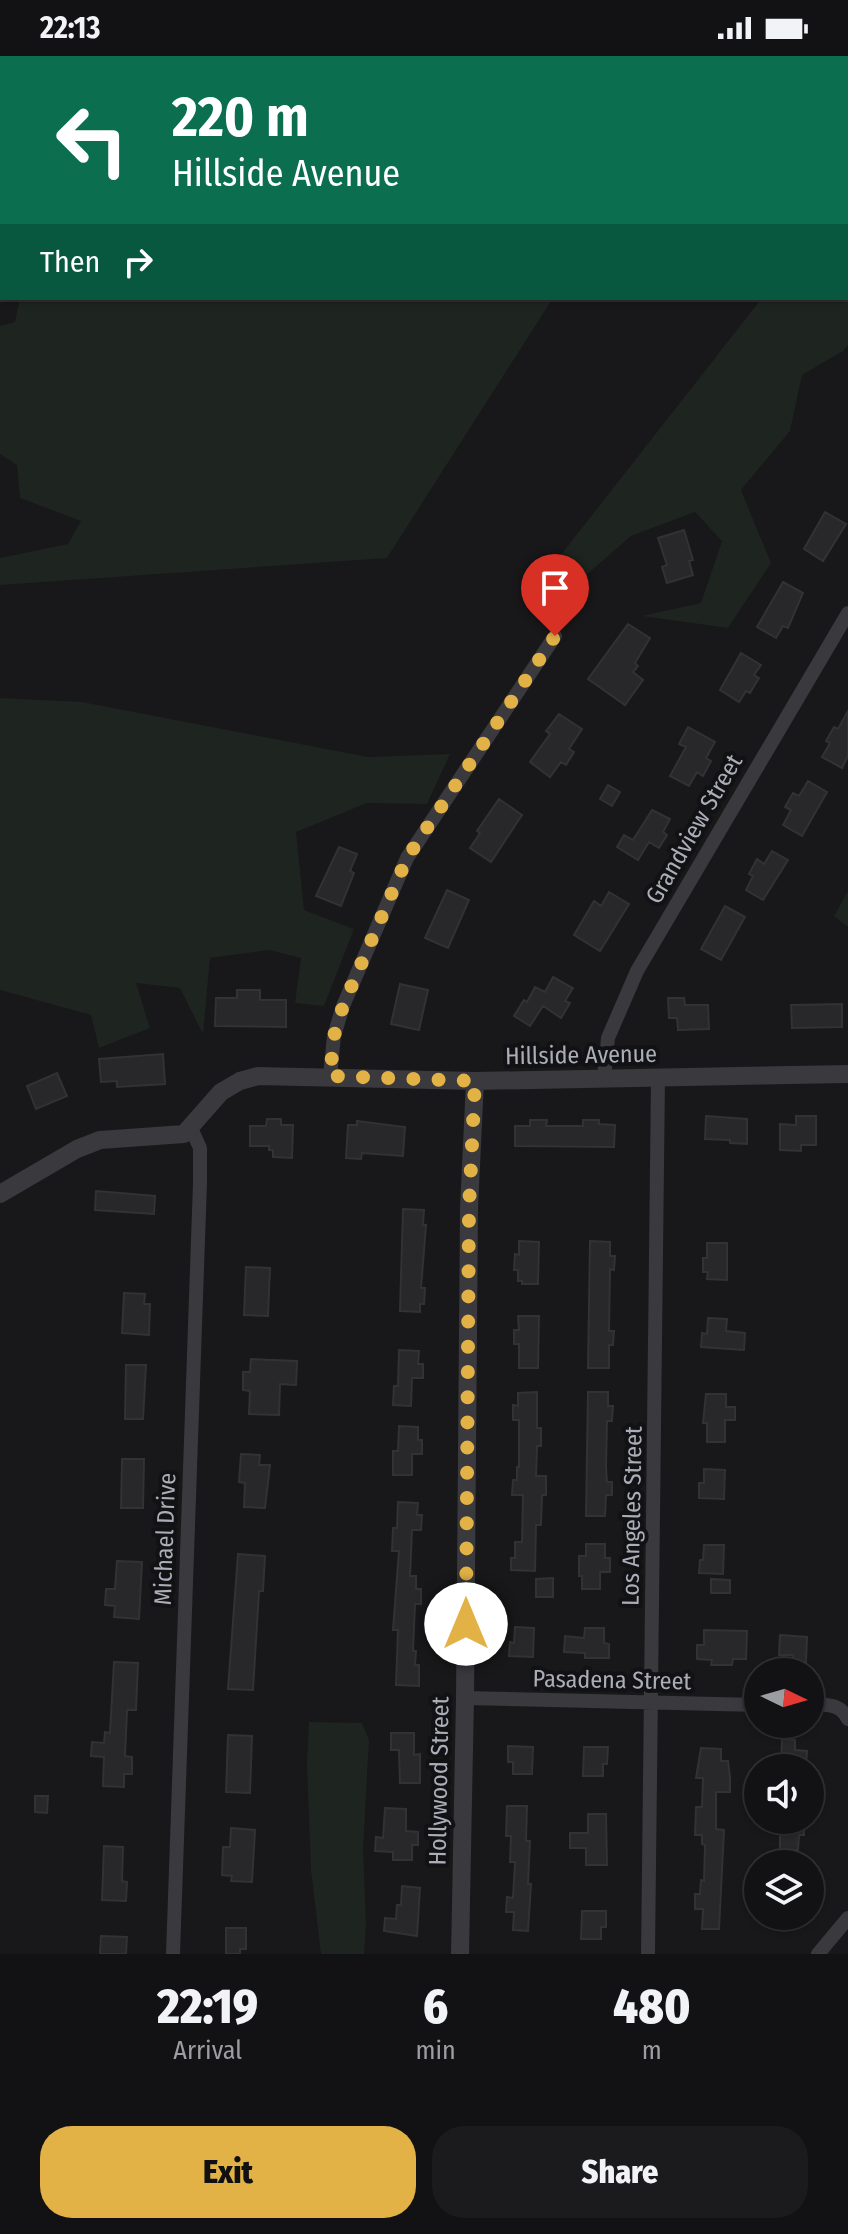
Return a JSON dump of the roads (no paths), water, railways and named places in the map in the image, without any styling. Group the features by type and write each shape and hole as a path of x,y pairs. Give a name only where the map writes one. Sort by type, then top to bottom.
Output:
{"street":[{"name":"Grandview Street","path":"604,1078 608,1038 637,971 848,613"},
{"path":"330,1076 334,1036 343,1006 407,858 555,636"},
{"name":"Hillside Avenue","path":"191,1128 221,1092 240,1081 269,1075 475,1081 848,1074"},
{"name":"Los Angeles Street","path":"648,1954 658,1078"},
{"name":"Hollywood Street","path":"460,1954 469,1220 475,1081"},
{"path":"0,1194 77,1149 100,1140 178,1135 191,1128"},
{"name":"Michael Drive","path":"173,1954 200,1183 200,1148 191,1128"},
{"name":"Pasadena Street","path":"465,1698 744,1705"},
{"path":"824,1705 835,1706 846,1716"},
{"path":"818,1954 848,1918"}]}
